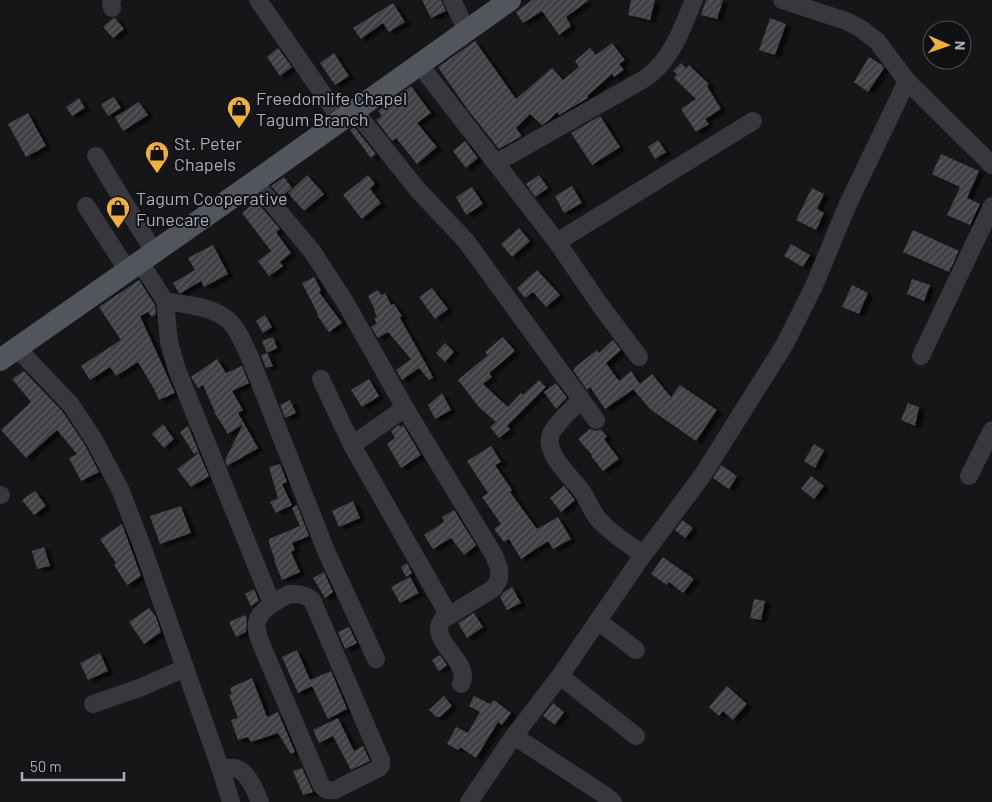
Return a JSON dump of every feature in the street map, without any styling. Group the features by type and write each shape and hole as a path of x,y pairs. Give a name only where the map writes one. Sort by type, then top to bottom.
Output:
{"main road":[{"path":"9,354 510,0"}],"street":[{"path":"258,0 347,115 466,241 596,420"},
{"path":"452,0 467,31"},
{"path":"496,163 654,72 667,57 694,0"},
{"path":"782,0 846,21 860,28 877,41 907,81 992,165"},
{"path":"419,64 557,242 600,305 639,357"},
{"path":"469,802 514,736 560,676 644,555 702,476 785,344 814,286 848,204 907,81"},
{"path":"557,242 753,121"},
{"path":"96,156 141,262 165,301 169,342 177,370 272,604"},
{"path":"254,182 312,251 345,302 405,408 494,554 499,568 499,579 494,588 442,620 440,624 439,632 443,642 460,666 464,676 461,684"},
{"path":"86,206 141,262"},
{"path":"921,356 992,206"},
{"path":"165,301 200,307 218,314 229,321 238,333 249,355 326,551 376,659"},
{"path":"9,354 71,405 94,440 120,488 231,802"},
{"path":"321,378 352,445 449,616"},
{"path":"581,399 550,435 550,446 556,459 582,491 600,522 644,555"},
{"path":"352,445 405,408"},
{"path":"969,476 992,430"},
{"path":"289,594 304,595 312,600 381,760 379,768 335,790 329,791 321,785 256,630 256,621 272,604 289,594"},
{"path":"598,621 636,650"},
{"path":"93,704 142,687 185,668"},
{"path":"560,676 636,736"},
{"path":"514,736 613,802"},
{"path":"221,770 231,767 238,769 246,775 255,788 260,802"}],"building":[{"path":"422,0 441,0 446,11 431,18"},
{"path":"532,0 589,0 566,17 571,26 559,35 542,11 523,23 516,12"},
{"path":"631,0 655,0 650,20 628,15"},
{"path":"706,0 723,0 717,19 701,15"},
{"path":"393,3 405,22 389,32 383,23 361,39 353,28"},
{"path":"113,18 124,29 113,38 103,27"},
{"path":"770,18 786,24 775,55 759,50"},
{"path":"475,41 516,99 552,68 563,80 579,67 575,61 590,48 596,55 612,43 625,60 619,64 624,70 614,77 612,74 587,96 588,98 559,115 557,112 542,125 530,114 516,128 522,136 499,149 468,110 438,67"},
{"path":"278,48 292,67 280,76 267,57"},
{"path":"334,53 349,76 335,85 320,63"},
{"path":"869,57 884,68 868,92 854,82"},
{"path":"681,63 686,68 689,65 709,84 707,86 721,109 705,119 709,124 696,132 681,109 696,99 674,78 677,74 673,71"},
{"path":"411,86 431,113 417,123 437,147 417,164 396,138 392,141 376,120 382,116 378,111"},
{"path":"114,97 121,108 108,116 101,104"},
{"path":"79,98 85,108 72,116 66,107"},
{"path":"139,102 148,115 123,131 115,117"},
{"path":"28,113 46,146 26,157 8,124"},
{"path":"600,116 620,147 592,165 571,133"},
{"path":"354,127 376,154 371,158 350,130"},
{"path":"658,140 666,152 655,159 648,147"},
{"path":"465,141 478,158 466,168 453,151"},
{"path":"941,154 979,171 967,198 980,204 970,225 947,215 960,187 932,174"},
{"path":"307,175 324,194 304,211 288,193"},
{"path":"368,175 375,184 370,189 381,203 362,219 343,195"},
{"path":"539,175 548,188 535,197 526,184"},
{"path":"284,177 292,188 281,197 271,186"},
{"path":"572,186 582,203 564,213 555,196"},
{"path":"472,187 483,204 466,215 456,197"},
{"path":"812,188 824,194 817,209 824,213 816,230 796,220"},
{"path":"256,201 280,229 276,232 291,253 280,262 283,266 269,276 258,261 271,251 242,213"},
{"path":"519,228 530,241 512,257 501,244"},
{"path":"913,230 959,251 949,272 903,252"},
{"path":"791,244 810,255 803,267 784,256"},
{"path":"213,245 228,274 204,287 201,281 179,293 173,283 195,270 188,258"},
{"path":"537,270 560,295 546,307 533,292 525,298 517,288"},
{"path":"314,277 321,290 319,292 342,323 329,332 317,315 302,283"},
{"path":"912,279 930,285 924,301 907,294"},
{"path":"139,280 155,305 156,314 152,317 148,312 140,316 175,393 159,400 138,362 116,376 110,367 90,380 81,366 121,340 99,307"},
{"path":"852,285 868,293 859,314 842,307"},
{"path":"432,288 448,309 435,319 419,297"},
{"path":"378,290 381,295 385,293 391,305 394,304 402,316 400,318 433,377 429,380 419,368 402,380 396,370 411,359 388,332 378,338 371,327 377,323 374,319 377,316 368,296"},
{"path":"265,315 272,327 263,333 256,321"},
{"path":"273,337 277,348 267,353 262,341"},
{"path":"503,337 515,351 489,373 492,377 483,384 508,407 521,393 523,395 539,380 546,387 507,426 510,429 499,438 490,427 496,422 479,407 458,380 488,355 485,352"},
{"path":"613,340 621,350 606,363 619,381 631,371 640,384 652,374 671,397 680,385 717,410 696,441 650,409 633,389 605,409 590,387 587,390 573,370 574,368 597,350 599,353"},
{"path":"445,343 454,352 445,362 436,353"},
{"path":"267,353 273,366 266,368 261,355"},
{"path":"217,359 226,373 242,366 249,383 232,391 243,410 238,413 258,448 227,466 225,460 243,424 228,434 214,412 203,385 198,388 191,377"},
{"path":"24,371 63,412 85,445 99,472 81,481 69,458 77,454 57,430 26,458 1,430 31,402 12,379"},
{"path":"369,379 379,396 362,407 351,390"},
{"path":"556,383 567,398 556,409 544,392"},
{"path":"442,393 451,410 435,419 428,405"},
{"path":"290,400 296,413 285,418 280,405"},
{"path":"908,403 919,407 915,426 901,420"},
{"path":"163,424 174,439 164,448 152,434"},
{"path":"399,425 400,427 403,425 421,455 401,468 387,444 395,438 391,431"},
{"path":"188,426 199,452 194,454 180,432"},
{"path":"590,429 597,431 600,429 607,436 604,439 619,459 603,471 578,439"},
{"path":"814,444 824,450 815,468 804,461"},
{"path":"491,446 501,462 495,465 512,490 510,492 537,529 558,517 571,539 553,549 548,541 521,559 509,539 504,542 494,529 501,524 482,497 488,493 467,461"},
{"path":"199,453 209,476 191,487 177,469"},
{"path":"280,464 287,482 282,484 292,505 276,513 270,502 278,498 269,467"},
{"path":"721,465 737,476 729,489 713,478"},
{"path":"811,476 824,486 814,499 801,489"},
{"path":"564,486 575,500 561,512 550,498"},
{"path":"35,491 46,506 34,515 22,500"},
{"path":"353,501 360,518 339,527 332,511"},
{"path":"297,505 309,536 292,543 295,550 291,552 300,572 282,580 274,560 269,539 300,526 292,508"},
{"path":"181,506 191,533 160,544 150,516"},
{"path":"454,510 476,545 464,555 451,538 433,549 424,535 444,522 442,517"},
{"path":"682,520 693,528 685,538 675,530"},
{"path":"122,524 141,576 127,585 114,565 116,563 100,539"},
{"path":"44,547 50,566 37,569 32,551"},
{"path":"663,557 694,579 683,593 669,582 667,585 651,574"},
{"path":"407,563 412,573 406,577 401,567"},
{"path":"324,572 333,592 325,598 313,578"},
{"path":"410,577 419,593 400,603 391,587"},
{"path":"512,587 521,603 507,610 500,597"},
{"path":"254,589 259,601 251,606 245,594"},
{"path":"754,599 765,601 761,620 750,618"},
{"path":"149,608 156,617 161,632 144,644 129,622"},
{"path":"474,613 483,627 467,638 458,623"},
{"path":"245,615 247,619 246,632 236,637 229,622"},
{"path":"349,627 357,643 345,649 338,632"},
{"path":"297,650 310,680 331,671 347,709 328,719 312,686 298,693 282,657"},
{"path":"100,653 108,671 88,680 80,663"},
{"path":"440,655 447,665 439,671 432,660"},
{"path":"252,678 267,717 278,712 295,752 291,754 278,733 251,742 248,737 238,740 231,720 238,718 229,695 232,694 230,688"},
{"path":"727,686 747,704 733,720 723,711 719,716 709,707"},
{"path":"444,696 452,706 440,717 436,717 429,710"},
{"path":"474,696 490,704 494,700 511,713 502,725 498,722 476,758 460,747 458,750 447,744 456,727 468,733 480,712 469,706"},
{"path":"553,703 564,712 555,725 543,716"},
{"path":"338,718 354,751 363,746 370,761 351,770 333,736 319,743 313,730"},
{"path":"302,768 313,792 303,795 293,771"}],"place":[{"name":"Freedomlife Chapel Tagum Branch","path":"239,129"},
{"name":"St. Peter Chapels","path":"157,174"},
{"name":"Tagum Cooperative Funecare","path":"118,229"}]}
